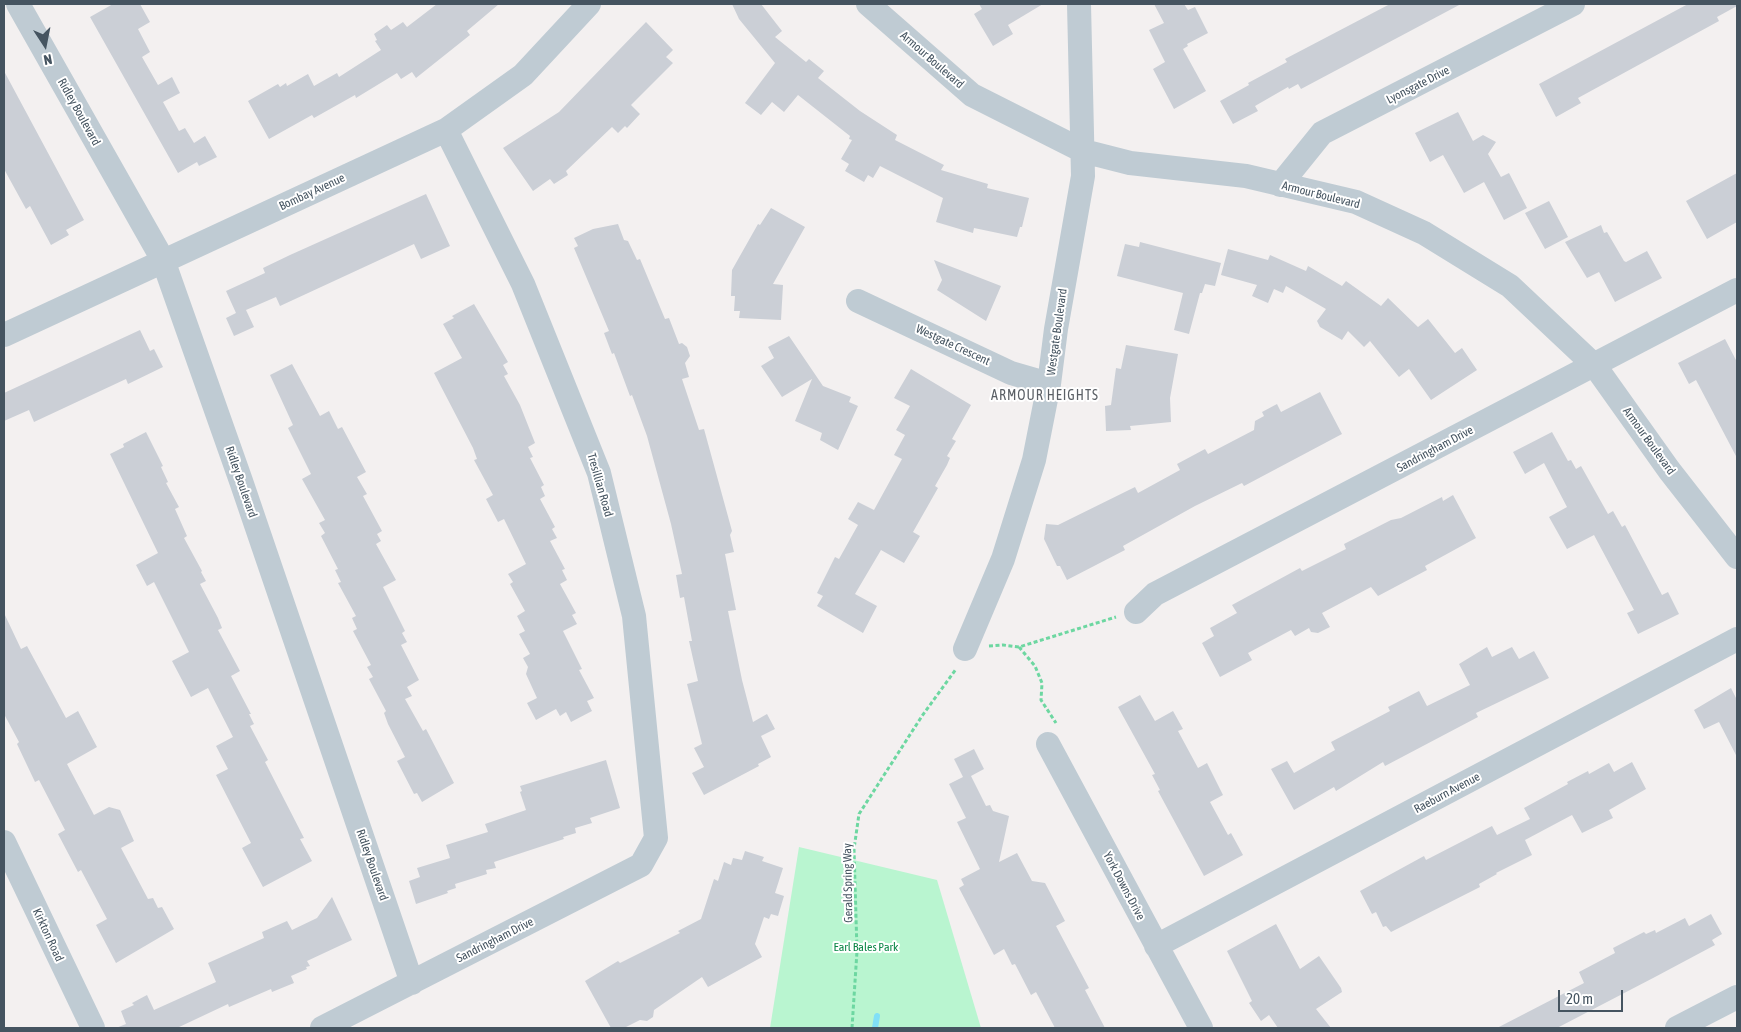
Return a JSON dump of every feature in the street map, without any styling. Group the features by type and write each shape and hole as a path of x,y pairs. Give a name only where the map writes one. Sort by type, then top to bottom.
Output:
{"street":[{"name":"Ridley Boulevard","path":"18,4 163,260 244,490 412,983"},
{"name":"Bombay Avenue","path":"4,334 446,130 523,76 589,4"},
{"name":"Armour Boulevard","path":"868,4 972,95 1083,151 1130,163 1246,176 1356,202 1424,232 1510,286 1595,366 1670,470 1737,557"},
{"name":"Westgate Boulevard","path":"965,649 1006,550 1034,460 1049,384 1056,329 1083,176 1079,4"},
{"name":"Lyonsgate Drive","path":"1280,185 1322,134 1573,4"},
{"name":"Tresillian Road","path":"446,130 523,284 599,473 634,616 656,838"},
{"name":"Sandringham Drive","path":"1136,612 1155,594 1595,366 1737,290"},
{"name":"Westgate Crescent","path":"858,301 1012,373 1049,384"},
{"name":"Raeburn Avenue","path":"1156,946 1737,639"},
{"name":"York Downs Drive","path":"1048,744 1201,1028"},
{"name":"Sandringham Drive","path":"322,1028 641,865 656,838"},
{"name":"Kirkton Road","path":"4,842 92,1028"},
{"path":"1677,1028 1737,997"}],"path":[{"path":"965,649 1003,645 1019,647 1136,612"},
{"path":"1019,647 1035,666 1042,682 1042,700 1057,725 1048,744"},
{"name":"Gerald Spring Way","path":"852,1028 857,951 854,849 859,814 922,716 956,670 965,649"}],"green space":[{"name":"Earl Bales Park","path":"799,847 937,880 981,1028 770,1028"}],"building":[{"path":"113,4 140,4 150,22 138,29 150,52 142,57 158,85 172,77 180,93 163,102 179,131 185,128 194,143 205,136 217,157 199,166 197,162 178,173 90,17"},
{"path":"437,4 499,4 467,31 470,35 416,78 412,72 401,79 397,73 356,98 355,95 314,118 312,115 269,139 248,101 278,84 280,87 286,83 287,86 308,74 314,86 337,73 339,77 381,50 375,41 377,40 374,34 387,25 391,30 403,22 407,27"},
{"path":"732,4 761,4 782,31 775,37 806,62 809,59 824,71 818,78 860,111 897,135 895,140 944,165 941,170 988,184 987,188 1029,198 1022,227 1020,227 1017,237 974,228 973,233 936,222 943,198 880,166 873,178 868,175 864,182 845,171 849,164 841,159 852,140 849,139 850,136 798,95 784,112 772,102 761,115 745,103 775,63 739,19"},
{"path":"979,4 1043,4 1008,25 1013,34 993,46 974,14 982,9"},
{"path":"1154,4 1184,4 1188,10 1195,7 1208,33 1187,44 1188,46 1183,49 1206,91 1174,109 1153,69 1165,62 1149,30 1164,23"},
{"path":"1390,4 1461,4 1301,89 1298,84 1289,89 1288,87 1255,106 1258,111 1233,124 1220,101 1287,62 1285,59"},
{"path":"1688,4 1737,4 1737,6 1717,17 1719,21 1578,98 1581,103 1556,117 1539,84"},
{"path":"646,22 673,50 666,57 673,63 631,105 640,114 627,128 625,126 618,133 612,127 566,171 568,175 554,184 550,179 533,191 503,148 559,112"},
{"path":"4,71 84,220 66,230 69,235 51,245 30,206 26,209 4,169"},
{"path":"1458,112 1473,141 1483,135 1496,142 1488,154 1501,177 1509,173 1527,208 1504,220 1484,182 1464,193 1443,155 1430,162 1415,133"},
{"path":"1737,173 1737,222 1707,239 1686,201"},
{"path":"426,194 450,246 421,259 414,244 280,306 276,297 246,310 254,327 234,336 226,318 236,313 226,291 265,273 263,268"},
{"path":"1549,201 1568,237 1545,249 1525,213"},
{"path":"771,208 805,227 773,284 783,285 781,320 739,318 740,311 734,311 735,296 731,296 732,270 758,224 760,225"},
{"path":"618,224 624,240 628,241 637,260 640,259 665,319 669,318 679,344 682,343 687,347 690,356 685,363 689,377 682,379 699,430 704,429 732,531 730,535 734,552 725,554 736,610 728,611 742,680 753,722 767,714 775,729 761,736 771,757 758,764 759,766 704,795 692,773 704,767 694,748 702,744 687,684 698,681 689,641 692,641 684,597 680,598 676,575 682,574 671,524 647,436 632,395 630,396 614,353 612,354 604,333 609,331 574,248 578,246 574,238 593,229"},
{"path":"1601,225 1604,233 1607,232 1624,261 1626,262 1647,251 1662,278 1615,302 1599,272 1587,278 1565,242"},
{"path":"1140,242 1221,263 1215,286 1205,284 1202,293 1200,293 1189,334 1174,330 1183,293 1117,276 1125,244 1139,247"},
{"path":"1228,249 1268,260 1270,255 1306,271 1308,266 1342,286 1346,281 1381,306 1388,298 1418,327 1428,319 1455,353 1462,348 1477,370 1431,400 1409,369 1399,377 1370,341 1364,347 1348,331 1342,340 1320,327 1317,321 1326,309 1286,286 1283,293 1274,289 1268,303 1252,296 1257,285 1221,275"},
{"path":"934,260 1001,286 986,321 937,290 942,280"},
{"path":"474,304 508,362 503,365 508,374 504,376 520,405 535,443 528,447 533,457 530,458 544,485 541,487 545,496 540,499 555,527 552,529 557,538 550,541 565,569 562,570 567,580 560,584 576,613 572,615 577,624 563,631 582,669 579,670 594,698 587,701 592,711 571,722 566,712 560,716 556,709 536,720 527,703 537,698 526,674 528,667 523,658 530,654 519,634 525,631 517,616 525,611 510,584 513,582 508,574 526,564 504,519 498,522 486,499 493,495 474,460 477,459 473,448 434,373 462,358 443,324 454,318 452,316"},
{"path":"140,330 150,351 154,349 163,367 128,384 126,379 34,422 29,410 4,421 4,393"},
{"path":"789,336 823,386 851,397 849,402 858,406 838,450 820,440 822,433 795,421 812,379 782,397 761,366 774,358 768,347"},
{"path":"1725,339 1737,362 1737,458 1696,380 1689,384 1678,363"},
{"path":"1126,345 1178,354 1170,398 1171,422 1130,426 1131,430 1106,431 1105,406 1111,405 1116,368 1121,369"},
{"path":"292,364 320,416 329,411 338,429 342,427 366,472 357,477 367,494 363,496 382,531 377,534 381,541 376,544 396,580 383,587 405,631 402,633 407,642 401,645 419,680 407,687 412,696 405,699 423,731 426,729 454,783 422,802 417,793 414,794 397,761 405,757 388,724 384,713 386,711 369,679 373,677 367,667 371,665 353,631 357,629 352,618 356,616 338,583 341,582 335,570 338,569 321,536 325,533 319,523 325,520 302,479 311,474 288,428 293,425 270,375"},
{"path":"911,369 971,405 952,439 956,441 947,456 950,458 947,465 935,486 938,488 913,532 920,536 904,563 881,550 855,594 877,606 863,633 817,606 823,596 817,593 835,557 839,559 858,525 848,519 858,502 874,510 902,459 894,455 905,435 896,430 910,406 894,398"},
{"path":"1320,392 1342,434 1244,486 1242,483 1195,506 1123,546 1125,550 1067,580 1060,566 1057,566 1044,539 1046,524 1058,525 1135,487 1138,493 1180,470 1177,464 1205,449 1208,454 1254,430 1255,421 1264,416 1262,412 1277,404 1281,412"},
{"path":"146,432 163,466 161,467 168,482 166,483 179,507 175,509 187,536 184,538 206,581 200,584 222,628 218,630 240,671 231,676 251,714 249,714 254,724 250,726 268,760 265,762 304,838 300,839 312,861 263,887 242,848 251,843 216,775 228,769 216,746 233,737 208,688 191,697 172,661 189,652 154,582 147,586 136,565 158,553 110,454 124,447 123,444"},
{"path":"1552,432 1568,461 1571,460 1576,469 1581,466 1608,514 1613,511 1622,527 1625,525 1662,595 1668,592 1679,614 1638,634 1627,613 1634,610 1594,535 1567,549 1549,517 1567,507 1544,463 1525,474 1513,452"},
{"path":"1453,495 1476,538 1425,566 1427,570 1378,596 1371,587 1322,613 1330,627 1318,633 1311,632 1309,628 1295,636 1291,630 1248,653 1252,660 1220,677 1202,643 1214,636 1210,628 1237,613 1232,605 1300,568 1302,571 1346,549 1344,544 1391,520 1401,518 1442,497 1443,501"},
{"path":"4,613 21,649 27,646 66,718 78,711 97,747 67,764 94,815 109,807 120,810 134,841 121,848 148,899 153,898 158,908 162,907 174,929 116,963 96,925 107,919 81,870 78,872 58,834 65,830 39,780 35,782 17,744 19,742 4,714"},
{"path":"1487,647 1492,657 1512,647 1519,659 1534,651 1549,678 1476,713 1478,717 1385,766 1383,762 1336,791 1334,787 1294,810 1271,769 1287,761 1294,773 1335,750 1331,742 1390,711 1388,707 1419,691 1427,706 1470,685 1459,664"},
{"path":"1731,688 1737,700 1737,757 1719,722 1704,729 1694,710"},
{"path":"1140,695 1155,721 1173,711 1183,729 1178,731 1198,768 1207,763 1223,795 1210,802 1228,835 1231,833 1243,855 1204,876 1158,791 1160,790 1152,775 1155,774 1118,707"},
{"path":"974,749 984,769 971,776 986,806 990,805 993,811 1009,816 999,862 1017,853 1032,881 1045,883 1065,921 1056,926 1089,988 1085,990 1105,1028 1055,1028 1036,992 1031,995 1015,964 1012,965 1004,949 994,955 959,888 964,885 961,879 980,869 957,822 966,818 949,784 963,777 954,759"},
{"path":"606,760 620,808 590,818 592,823 575,828 576,833 563,837 564,839 494,862 496,868 486,870 487,874 455,884 456,888 447,891 448,893 416,904 409,881 420,877 417,868 450,858 446,845 488,832 485,824 526,810 520,786"},
{"path":"1632,762 1646,789 1609,810 1613,818 1582,833 1572,815 1525,840 1532,855 1496,873 1479,884 1480,887 1391,932 1386,926 1383,927 1376,912 1372,914 1360,891 1424,856 1426,860 1492,826 1497,835 1530,819 1524,808 1588,771 1589,774 1609,763 1614,772"},
{"path":"745,851 764,857 762,861 783,868 775,893 784,896 778,916 771,914 769,919 764,917 755,944 762,957 708,987 702,977 654,1010 653,1017 647,1021 640,1020 624,1028 611,1028 585,981 618,961 620,963 680,933 678,931 701,919 714,879 718,881 724,862 731,865 733,858 742,860"},
{"path":"332,897 352,940 307,961 310,966 306,967 307,969 291,976 294,983 272,992 271,989 229,1007 228,1004 177,1028 116,1028 126,1024 121,1011 134,1005 132,1003 147,995 154,1010 216,982 208,963 264,938 262,932 287,921 292,930 317,918"},
{"path":"1711,914 1722,934 1712,940 1715,945 1655,977 1557,1028 1497,1028 1584,983 1579,972 1615,953 1613,948 1644,932 1646,934 1655,930 1656,933 1685,918 1689,926"},
{"path":"1276,924 1300,969 1319,956 1341,988 1342,992 1316,1009 1331,1028 1278,1028 1269,1015 1261,1021 1249,1003 1252,1001 1227,951"}],"waterway":[{"path":"875,1028 877,1016"}],"district":[{"name":"ARMOUR HEIGHTS","path":"1045,396"}]}
